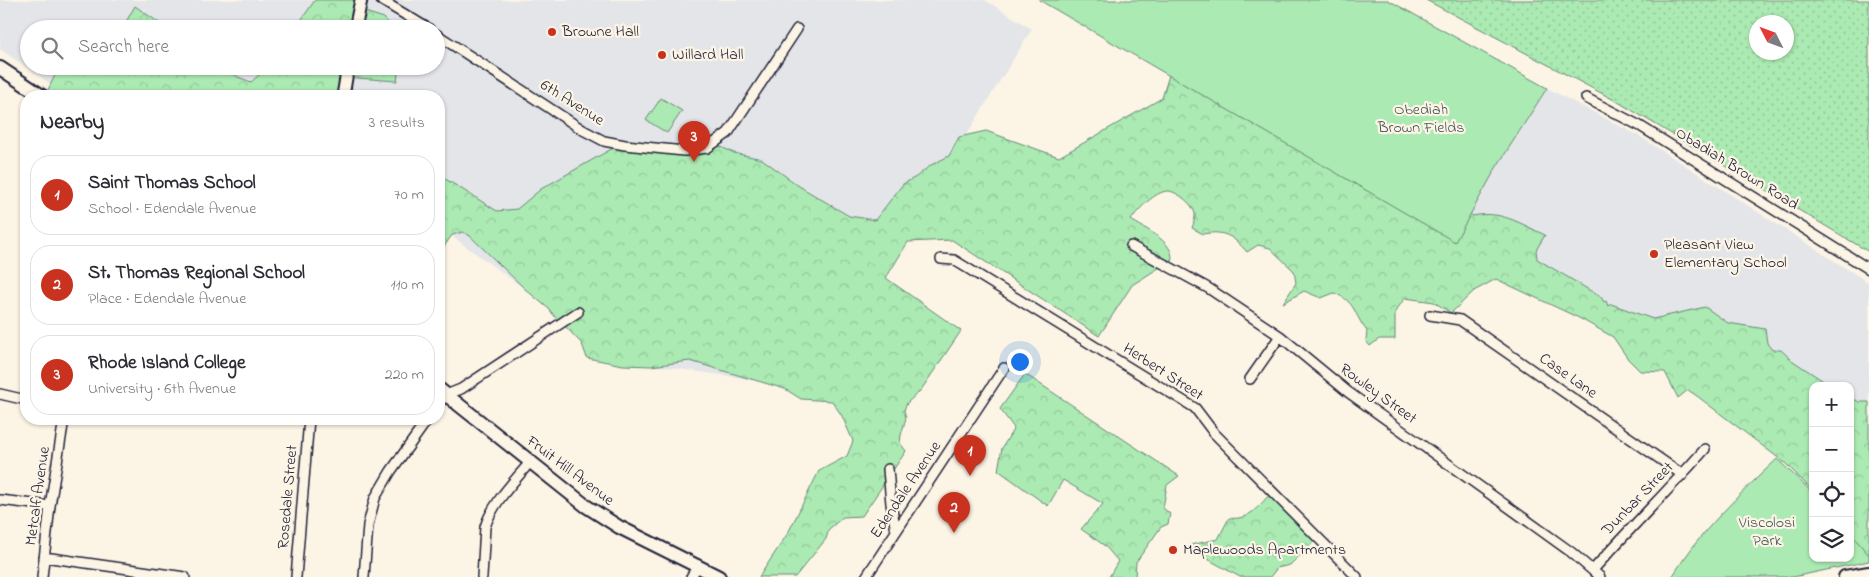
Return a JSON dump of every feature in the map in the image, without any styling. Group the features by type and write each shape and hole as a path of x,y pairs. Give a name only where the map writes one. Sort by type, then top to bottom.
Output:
{"main road":[{"path":"0,68 33,90"},
{"name":"Fruit Hill Avenue","path":"445,399 530,462 569,494 619,527 720,577"},
{"path":"1845,577 1869,572"}],"street":[{"path":"356,20 361,0"},
{"path":"381,0 414,20"},
{"name":"6th Avenue","path":"445,40 583,130 604,141 684,151 707,148 728,133 797,29"},
{"path":"344,90 346,75"},
{"name":"Obadiah Brown Road","path":"1586,98 1640,126 1869,269"},
{"name":"Rowley Street","path":"1131,246 1208,288 1280,336 1348,392 1571,552 1597,574"},
{"name":"Herbert Street","path":"941,259 954,260 1195,408 1214,433 1357,577"},
{"path":"445,395 461,389 578,312"},
{"name":"Case Lane","path":"1430,315 1460,320 1683,474"},
{"path":"1250,379 1280,336"},
{"name":"Edendale Avenue","path":"866,577 1004,368"},
{"path":"0,394 20,399"},
{"name":"Metcalf Avenue","path":"42,577 50,506 63,425"},
{"name":"Rosedale Street","path":"296,577 309,425"},
{"path":"364,577 368,525 375,498 391,471 424,425"},
{"name":"Dunbar Street","path":"1597,574 1628,530 1705,449"},
{"path":"482,577 485,527 492,510 530,462"},
{"path":"888,469 896,532"},
{"path":"0,500 50,506"},
{"path":"44,557 185,577"},
{"path":"692,577 698,565"}],"shaded area":[{"path":"0,0 985,0 1032,29 810,388 625,361 445,231 445,90 59,90 38,75 445,75 445,20 20,20 20,63 0,49"},
{"name":"Pleasant View Elementary School","path":"1547,88 1639,136 1869,283 1869,410 1854,415 1854,382 1809,382 1809,427 1455,242 1496,168"}],"green space":[{"path":"315,0 366,0 362,11 386,20 301,20"},
{"name":"Obediah Brown Fields","path":"1039,0 1388,0 1547,88 1496,168 1455,242"},
{"path":"1426,0 1869,0 1869,252 1618,102"},
{"path":"135,6 155,20 127,20"},
{"path":"1173,62 1391,167 1473,216 1501,216 1545,235 1536,250 1537,259 1601,297 1608,306 1611,304 1653,319 1705,307 1728,323 1765,329 1767,343 1772,350 1781,350 1793,361 1825,382 1809,382 1809,487 1785,463 1697,396 1688,390 1678,398 1665,372 1640,371 1628,359 1613,337 1579,318 1496,279 1474,291 1451,313 1434,302 1405,298 1395,312 1395,339 1379,339 1370,346 1366,341 1367,331 1347,300 1334,293 1321,298 1304,291 1283,303 1296,283 1294,271 1270,248 1258,245 1247,252 1228,236 1217,233 1203,234 1192,228 1195,216 1192,208 1181,196 1168,191 1152,198 1131,220 1152,232 1165,243 1170,249 1171,263 1165,264 1132,285 1099,336 952,240 908,242 886,278 961,331 921,390 907,403 904,410 906,418 900,443 906,451 862,516 843,517 829,529 826,539 795,577 759,577 788,533 819,471 847,456 853,441 842,416 832,401 801,399 785,389 690,361 651,366 623,365 587,358 582,344 559,322 549,309 525,289 470,236 463,232 452,235 445,245 445,179 497,211 517,209 541,189 622,143 693,151 717,145 734,153 762,159 799,186 849,216 875,220 903,184 916,177 931,165 949,156 959,137 986,131 1059,157 1162,98"},
{"path":"55,75 235,75 251,82 259,75 398,75 397,81 344,77 342,90 48,90"},
{"path":"661,98 682,111 667,133 646,120"},
{"path":"1025,374 1179,476 1167,485 1163,508 1170,514 1168,524 1161,527 1136,562 1135,577 1109,577 1118,561 1105,546 1081,529 1103,504 1063,480 1048,506 998,470 1002,448 1014,428 1000,409"},
{"path":"1854,399 1859,402 1869,402 1869,557 1854,539"},
{"name":"Viscolosi Park","path":"1777,459 1809,489 1809,562 1854,562 1854,538 1869,555 1869,561 1793,577 1672,577 1695,544 1734,500"},
{"path":"1273,491 1319,537 1290,565 1277,568 1270,577 1240,577 1204,557 1190,545 1218,539 1229,518 1243,517 1254,511"}],"place":[{"name":"Browne Hall","path":"552,32"},
{"name":"Willard Hall","path":"662,55"},
{"name":"Rhode Island College","path":"694,162"},
{"name":"Pleasant View Elementary School","path":"1654,254"},
{"name":"Saint Thomas School","path":"970,476"},
{"name":"St. Thomas Regional School","path":"954,533"},
{"name":"Maplewoods Apartments","path":"1173,550"}]}
